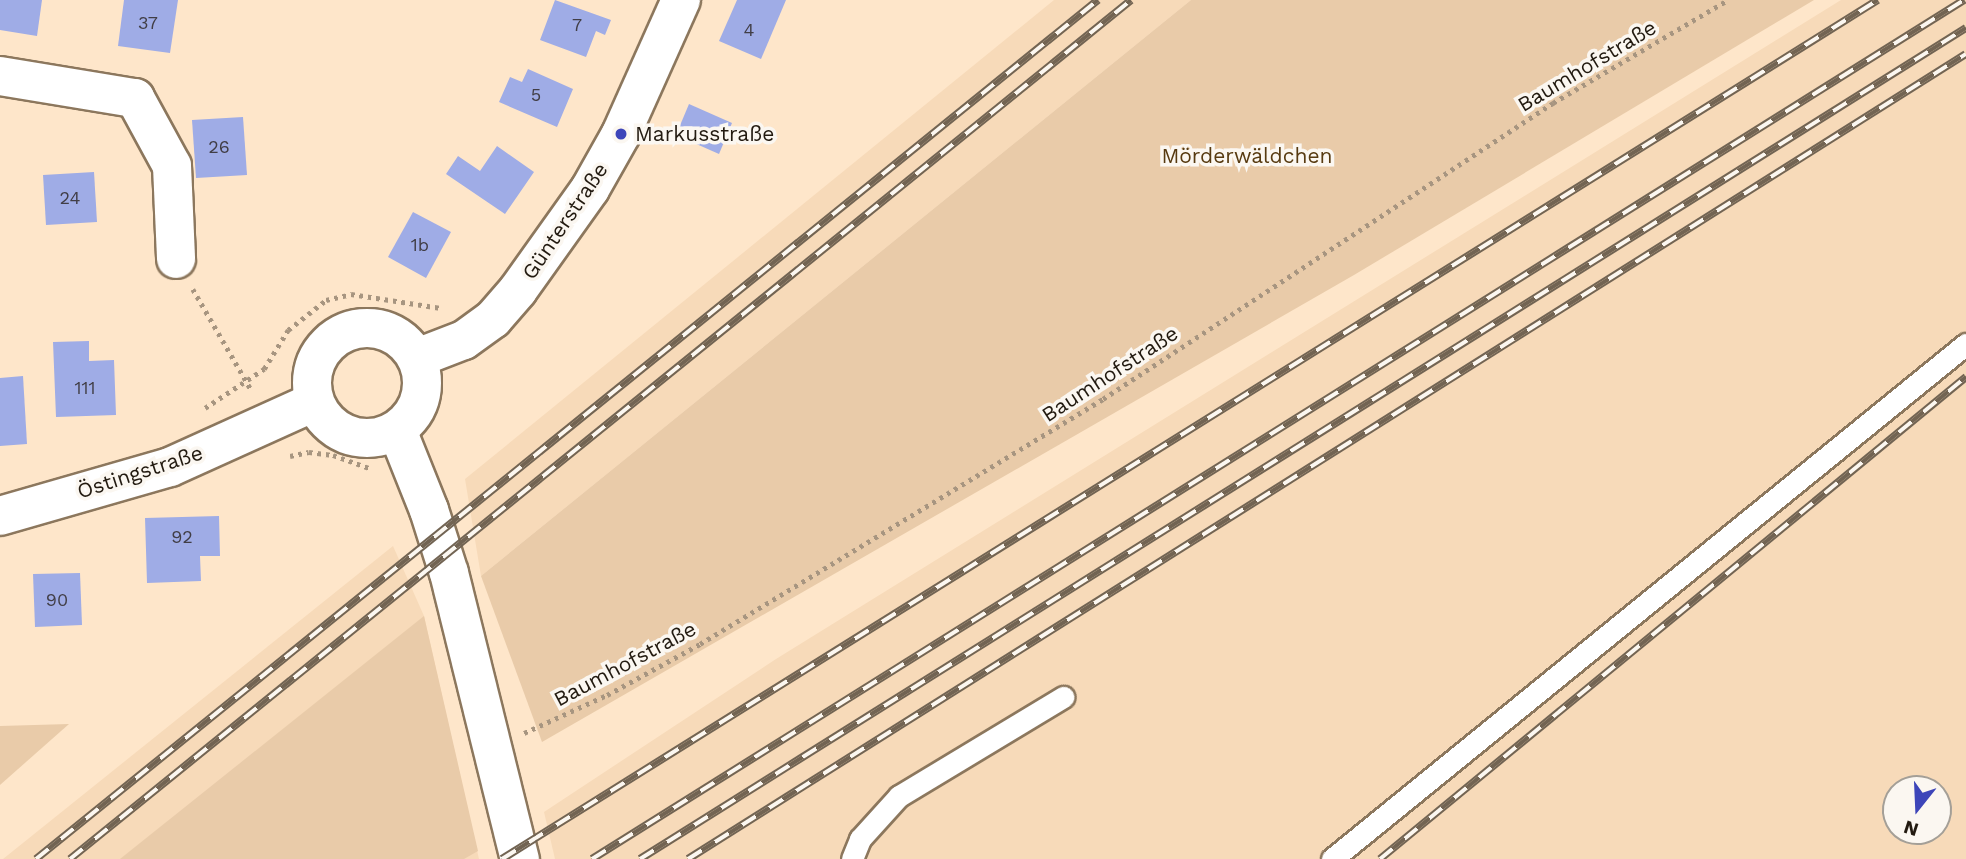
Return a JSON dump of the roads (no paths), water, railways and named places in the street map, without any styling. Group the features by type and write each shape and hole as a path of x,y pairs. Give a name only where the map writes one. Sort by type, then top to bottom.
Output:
{"street":[{"name":"Günterstraße","path":"417,358 464,340 493,319 518,290 590,188 642,90 681,0"},
{"path":"0,76 135,98 172,166 176,259"},
{"path":"373,327 391,332 406,343 417,358 423,390 410,419 397,430 373,437 349,435 334,428 314,402 311,383 314,364 323,348 337,335 354,328 373,327"},
{"name":"Östingstraße","path":"0,516 170,467 314,402"},
{"path":"397,430 429,510 449,573 520,859"}],"lane":[{"path":"1332,859 1966,344"},
{"path":"852,859 860,839 899,796 1063,697"}],"railway":[{"path":"36,859 1098,0"},
{"path":"70,859 1131,0"},
{"path":"502,859 1878,0"},
{"path":"592,859 1964,0"},
{"path":"640,859 1966,28"},
{"path":"688,859 1966,54"},
{"path":"1380,859 1966,377"}],"place":[{"name":"Markusstraße","path":"621,134"}],"park label":[{"name":"Mörderwäldchen","path":"1247,156"}]}
